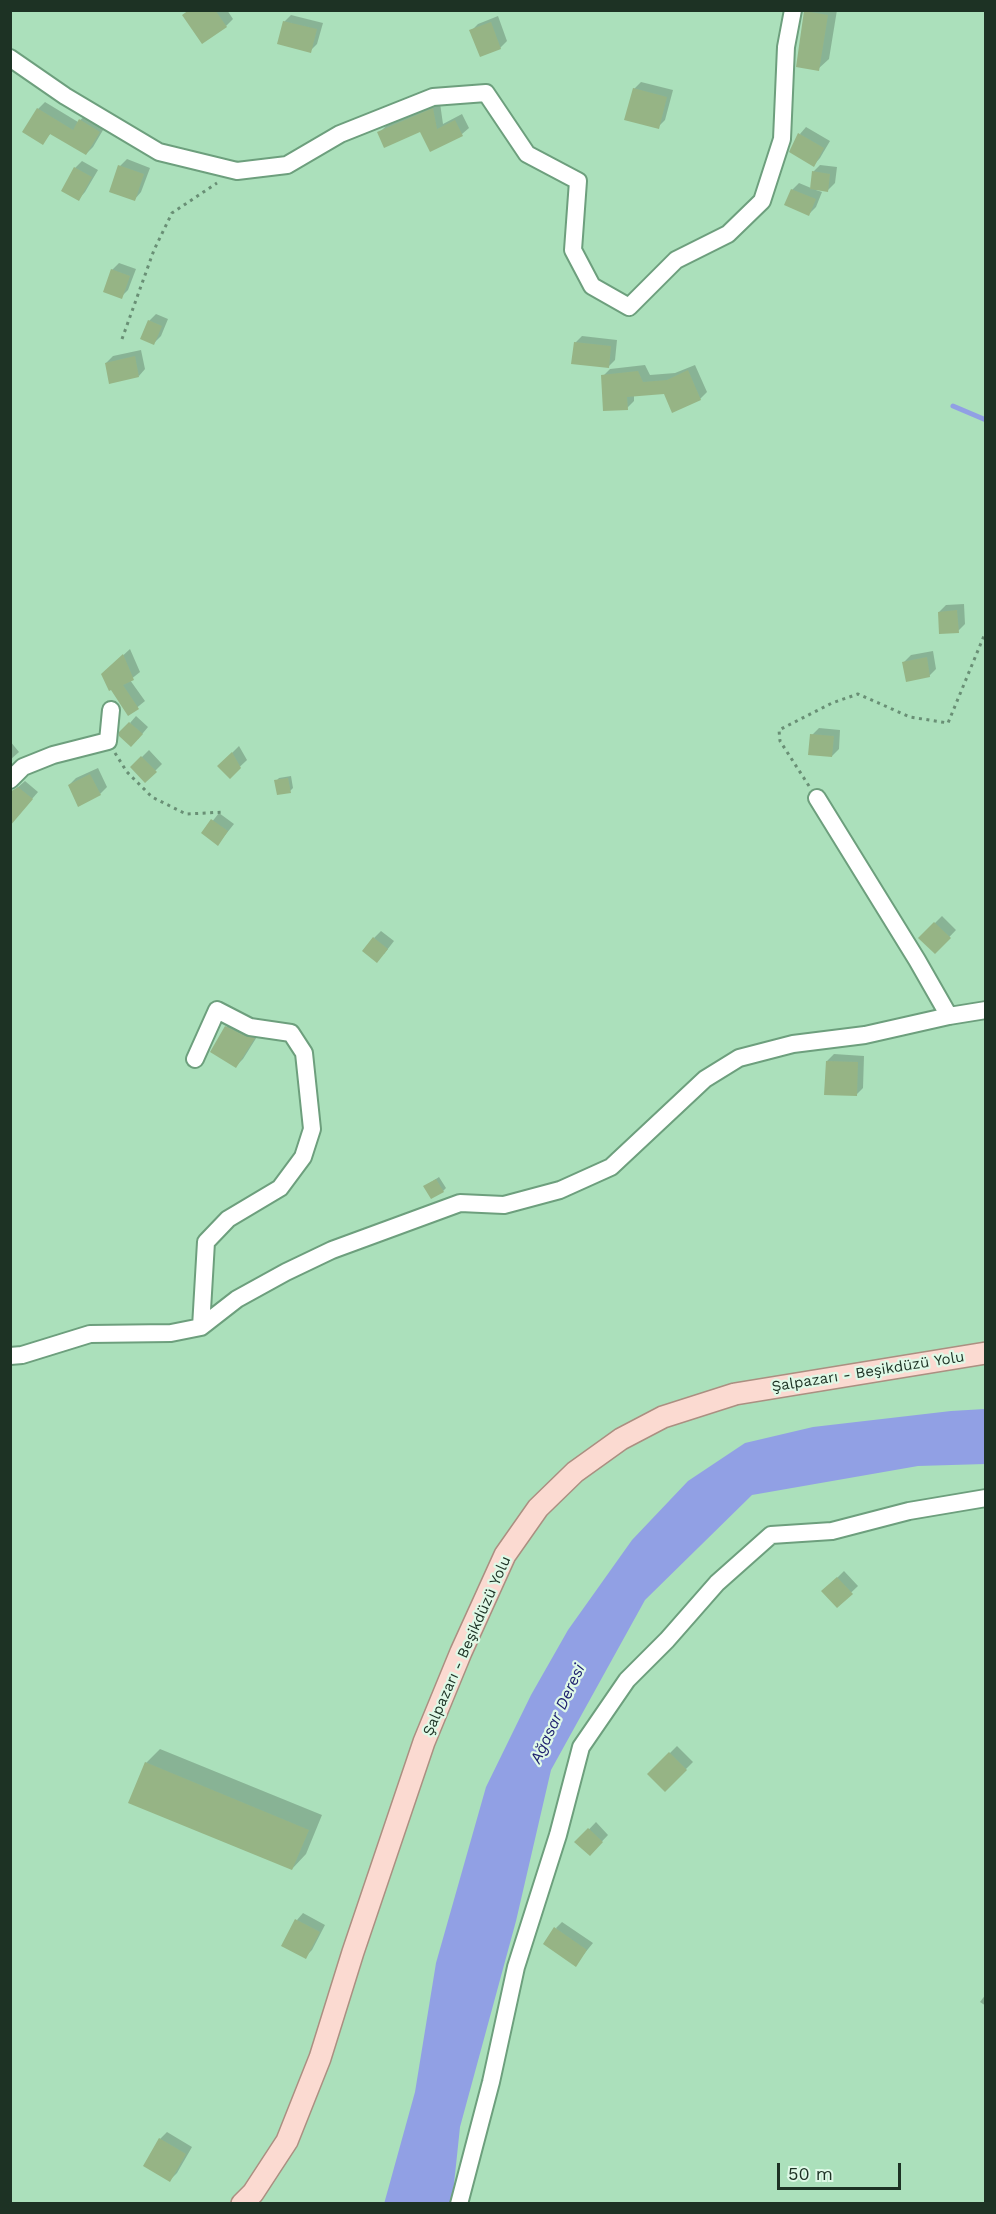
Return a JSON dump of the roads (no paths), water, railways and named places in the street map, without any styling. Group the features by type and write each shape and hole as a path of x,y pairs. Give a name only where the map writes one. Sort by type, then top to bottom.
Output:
{"main road":[{"name":"Şalpazarı - Beşikdüzü Yolu","path":"242,2204 253,2193 287,2141 320,2058 424,1742 461,1652 505,1556 538,1508 575,1472 621,1439 663,1417 735,1395 986,1353"}],"street":[{"path":"10,58 65,96 159,152 237,171 287,165 340,134 433,97 486,93 527,154 578,181 573,249 592,286 629,307 676,260 728,234 762,201 782,138 786,46 793,10"},
{"path":"10,780 23,767 53,755 108,741 111,710"},
{"path":"817,798 949,1016"},
{"path":"195,1059 217,1010 250,1027 291,1033 304,1053 312,1130 303,1157 280,1188 228,1219 206,1242 201,1327"},
{"path":"10,1356 22,1355 90,1334 171,1333 201,1327 237,1299 332,1250 459,1203 504,1205 560,1190 611,1167 705,1079 739,1058 793,1044 865,1035 986,1010"},
{"path":"459,2204 516,1967 558,1835 581,1747 627,1680 667,1640 717,1583 771,1535 832,1531 909,1511 986,1498"}],"water":[{"name":"Ağasar Deresi","path":"985,1409 985,1464 918,1466 752,1495 645,1600 551,1770 516,1921 460,2127 452,2203 384,2204 415,2092 436,1963 486,1787 531,1695 568,1630 632,1540 688,1481 745,1443 813,1427"}],"waterway":[{"path":"953,406 986,420"}]}
